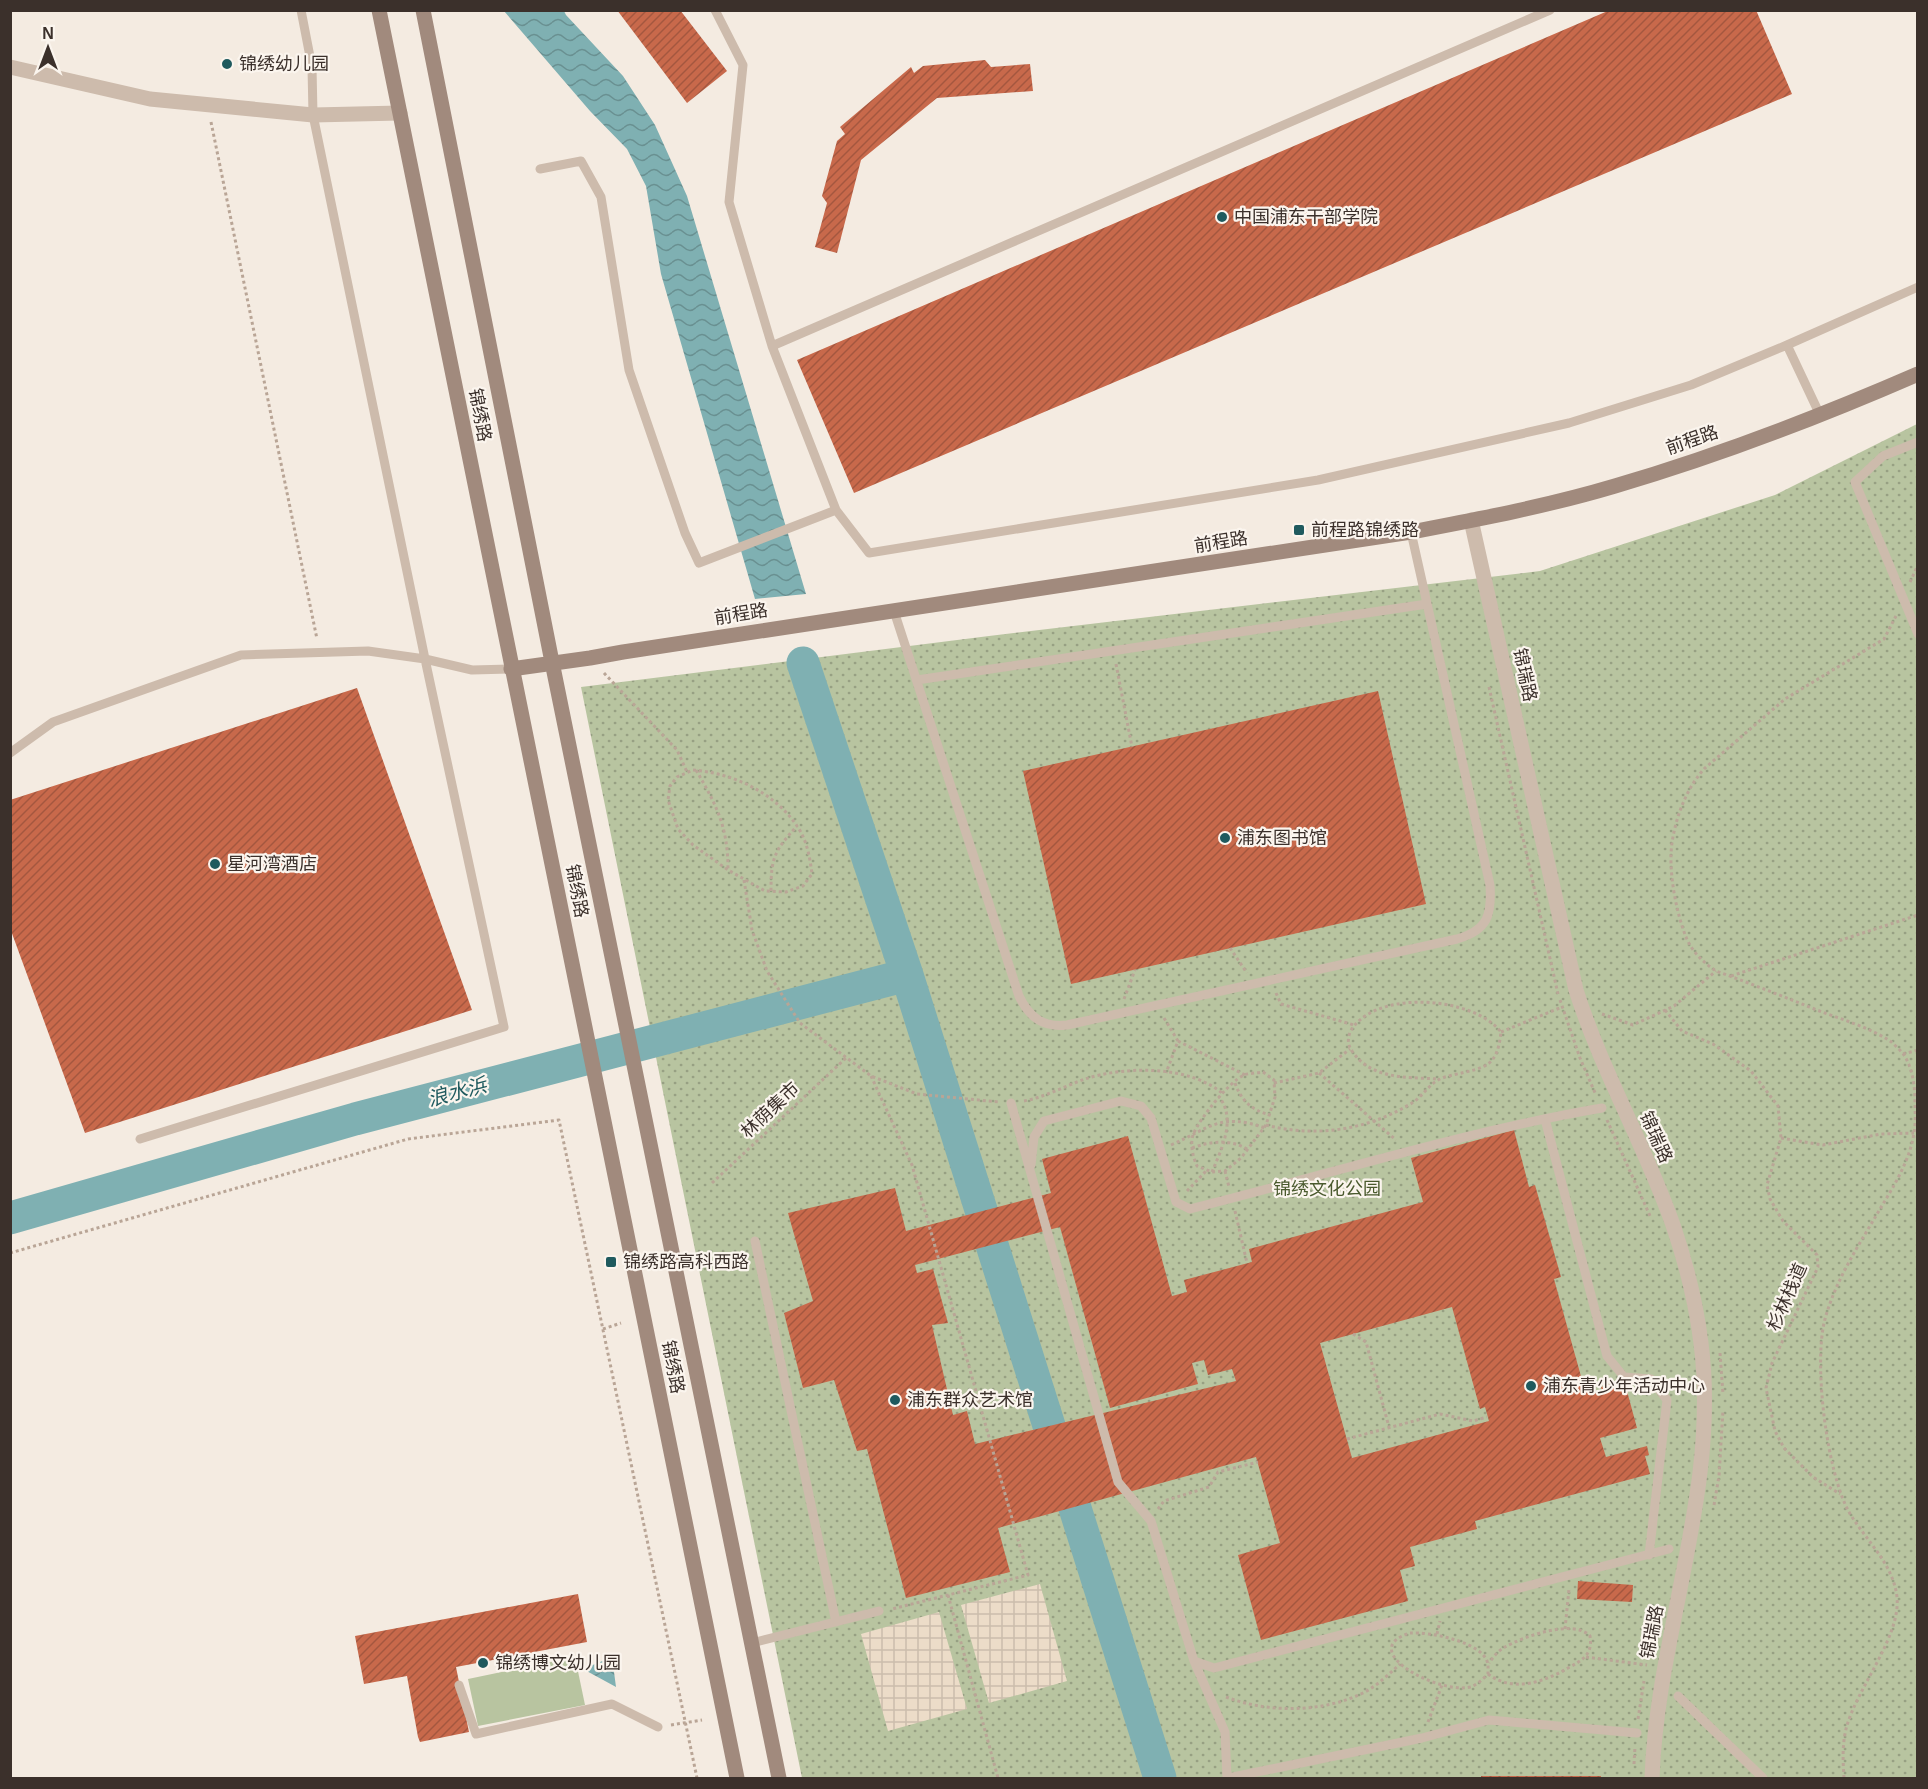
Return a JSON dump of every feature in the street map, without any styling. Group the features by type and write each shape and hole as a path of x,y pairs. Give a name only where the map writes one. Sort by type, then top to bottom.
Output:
{"main road":[{"name":"锦绣路","path":"379,10 736,1779"},
{"name":"锦绣路","path":"423,10 552,663 779,1779"},
{"name":"前程路","path":"511,669 1411,532 1471,520 1614,486 1820,415 1917,374"}],"street":[{"path":"10,67 150,99 313,115 400,113"},
{"name":"锦瑞路","path":"1471,520 1576,990 1600,1059 1672,1223 1693,1294 1701,1345 1705,1397 1701,1474 1660,1692 1652,1779"}],"lane":[{"path":"140,1139 504,1027 425,659 313,115 312,67 301,10"},
{"path":"716,10 743,65 729,202 772,346 836,510 869,553 1318,480 1569,423 1691,385 1917,287"},
{"path":"772,346 1550,10"},
{"path":"540,169 581,161 601,197 629,370 685,533 699,563 836,510"},
{"path":"1787,345 1820,415"},
{"path":"1917,442 1883,456 1855,482 1917,634"},
{"path":"894,611 1023,1005 1036,1020 1059,1026 1466,937 1479,930 1486,920 1490,905 1490,885 1411,532"},
{"path":"917,680 1427,604"},
{"path":"10,753 53,722 241,655 368,651 425,659 472,670 511,669"},
{"path":"1030,1171 1034,1137 1044,1121 1120,1101 1141,1106 1151,1118 1176,1202 1190,1209 1408,1150 1602,1108"},
{"path":"1011,1103 1118,1482 1152,1521 1194,1661 1225,1731 1228,1779 1422,1738 1489,1720 1637,1733"},
{"path":"1545,1119 1607,1356 1624,1377 1651,1379 1667,1400 1649,1555"},
{"path":"755,1241 836,1622"},
{"path":"1194,1661 1214,1668 1669,1549"},
{"path":"752,1643 879,1611"},
{"path":"459,1685 476,1734 612,1704 658,1727"},
{"path":"1678,1695 1763,1779"}],"path":[{"path":"207,104 320,652"},
{"path":"1844,1779 1843,1744 1846,1728 1898,1610 1894,1578 1840,1494 1824,1420 1822,1379 1824,1323 1832,1297 1846,1268 1902,1169 1914,1133 1913,1077 1904,1054 1891,1042 1864,1029 1716,971 1703,962 1686,939 1678,910 1672,876 1672,842 1686,796 1696,778 1712,760 1785,699 1884,639 1893,624 1917,565"},
{"path":"1113,651 1132,747"},
{"path":"590,658 676,750 687,772"},
{"path":"1487,677 1562,1007 1580,1058 1651,1220"},
{"path":"696,770 721,815 728,854 728,870"},
{"path":"696,770 712,771 748,784 782,808 797,826 810,859 812,874 803,886 786,892 765,891 728,870 693,845 678,829 668,800 670,786 677,777 696,770"},
{"path":"771,891 774,858 780,844 797,826"},
{"path":"744,880 752,930 767,971 800,1023 870,1076 917,1094 1011,1103 1029,1100 1087,1078 1124,1071 1147,1070 1197,1077 1212,1085 1225,1104 1227,1121 1224,1142 1212,1173"},
{"path":"1731,976 1917,915"},
{"path":"1230,948 1255,984"},
{"path":"1118,1014 1135,970"},
{"path":"1602,1014 1633,1025 1674,1006 1716,971"},
{"path":"1271,980 1281,1004 1354,1025"},
{"path":"1437,1002 1457,1006 1479,1015 1495,1025 1501,1032 1499,1049 1494,1060 1480,1068 1439,1079 1394,1077 1364,1066 1350,1049 1348,1036 1354,1025 1370,1013 1400,1004 1437,1002"},
{"path":"1157,1005 1178,1041 1245,1075"},
{"path":"1501,1032 1562,1007"},
{"name":"杉林栈道","path":"1665,1010 1682,1031 1713,1044 1751,1071 1778,1106 1781,1138 1767,1185 1770,1200 1783,1221 1817,1255 1818,1267 1772,1363 1766,1388 1775,1431 1784,1448 1813,1477 1840,1494"},
{"path":"1166,1073 1178,1041"},
{"path":"1274,1083 1318,1072 1350,1049"},
{"path":"1904,1054 1917,1050"},
{"name":"林荫集市","path":"712,1183 846,1058"},
{"path":"1263,1072 1274,1080 1275,1097 1265,1127 1247,1149 1225,1171 1212,1173 1197,1166 1192,1156 1193,1136 1221,1095 1235,1083 1245,1075 1263,1072"},
{"path":"1318,1072 1408,1150"},
{"path":"870,1076 912,1165 1028,1575 879,1611"},
{"path":"1160,1149 1193,1136 1217,1122 1239,1120 1265,1127 1323,1132 1361,1126 1413,1102 1439,1079"},
{"path":"1235,1083 1239,1095 1248,1105 1270,1115"},
{"path":"10,1253 408,1139 559,1120 697,1779"},
{"path":"1781,1138 1823,1145 1881,1134 1914,1133"},
{"path":"1192,1148 1207,1142 1224,1142 1239,1144 1247,1149"},
{"path":"1176,1202 1206,1171"},
{"path":"1225,1171 1247,1263"},
{"path":"603,1329 621,1323"},
{"path":"1353,1334 1366,1342 1389,1428"},
{"path":"1588,1388 1624,1377"},
{"path":"1347,1439 1440,1414 1473,1421 1487,1417"},
{"path":"1152,1521 1164,1501 1209,1487 1218,1472 1258,1462"},
{"path":"1565,1629 1571,1575"},
{"path":"948,1595 998,1779"},
{"path":"1488,1663 1504,1647 1527,1636 1565,1629 1578,1629 1590,1636 1590,1649 1586,1657 1555,1675 1527,1684 1497,1681 1488,1674"},
{"path":"1420,1632 1437,1634 1456,1640 1483,1654 1488,1663 1488,1674 1473,1686 1454,1688 1442,1685 1426,1680 1400,1664 1392,1655 1390,1648 1399,1636 1420,1632"},
{"path":"1586,1657 1647,1665 1634,1770"},
{"path":"1207,1690 1240,1703 1274,1708 1302,1708 1328,1704 1364,1692 1380,1682 1400,1664"},
{"path":"1422,1738 1442,1685"}],"green space":[{"name":"锦绣文化公园","path":"1917,424 1917,1778 802,1778 581,687 1540,571 1775,495"},
{"path":"575,1657 585,1705 478,1726 468,1679"}],"shaded area":[{"path":"1040,1584 1067,1681 989,1703 961,1605"},
{"path":"939,1612 967,1709 888,1731 861,1634"}],"water":[{"path":"504,11 564,11 623,76 655,125 687,196 806,594 755,599 661,274 646,186 627,149 590,111"},
{"path":"612,1657 616,1687 583,1669"}],"building":[{"path":"617,10 680,10 727,71 687,103"},
{"path":"1610,10 1756,10 1792,94 854,493 797,360"},
{"path":"985,60 991,67 1030,64 1033,91 937,98 861,160 837,253 815,247 827,203 822,196 837,141 845,134 840,127 911,67 914,73 923,66"},
{"name":"星河湾酒店","path":"357,688 472,1010 85,1133 10,928 10,800"},
{"name":"浦东图书馆","path":"1378,691 1426,904 1071,984 1023,771"},
{"name":"浦东青少年活动中心","path":"1514,1130 1529,1187 1535,1185 1561,1277 1554,1279 1582,1380 1585,1379 1590,1394 1602,1391 1601,1387 1624,1380 1637,1428 1600,1438 1606,1457 1647,1446 1649,1455 1645,1456 1650,1474 1475,1521 1477,1529 1410,1547 1415,1566 1400,1570 1408,1601 1261,1640 1238,1555 1280,1543 1256,1457 998,1528 1010,1572 906,1598 867,1449 857,1451 834,1380 803,1388 784,1313 813,1301 788,1213 895,1188 906,1231 1051,1193 1042,1159 1128,1136 1172,1296 1187,1292 1184,1280 1252,1262 1249,1249 1423,1202 1411,1158","holes":["1060,1227 1110,1408 1198,1384 1192,1363 1204,1360 1208,1375 1232,1369 1236,1381 975,1444 967,1411 953,1415 932,1325 948,1323 933,1269 917,1273 915,1265","1452,1307 1480,1409 1485,1407 1489,1421 1352,1458 1320,1343"]},
{"path":"1578,1581 1633,1585 1632,1602 1577,1599"},
{"path":"578,1594 587,1642 456,1667 469,1732 420,1742 407,1676 364,1684 355,1636"},
{"path":"1481,1776 1601,1776 1601,1778 1481,1778"}],"waterway":[{"path":"803,663 907,975 1160,1778"},
{"name":"浪水浜","path":"10,1218 355,1119 907,975"}],"place":[{"name":"锦绣幼儿园","path":"227,64"},
{"name":"中国浦东干部学院","path":"1222,217"},
{"name":"前程路锦绣路","path":"1299,530"},
{"name":"浦东图书馆","path":"1225,838"},
{"name":"星河湾酒店","path":"215,864"},
{"name":"锦绣路高科西路","path":"611,1262"},
{"name":"浦东青少年活动中心","path":"1531,1386"},
{"name":"浦东群众艺术馆","path":"895,1400"},
{"name":"锦绣博文幼儿园","path":"483,1663"}]}
